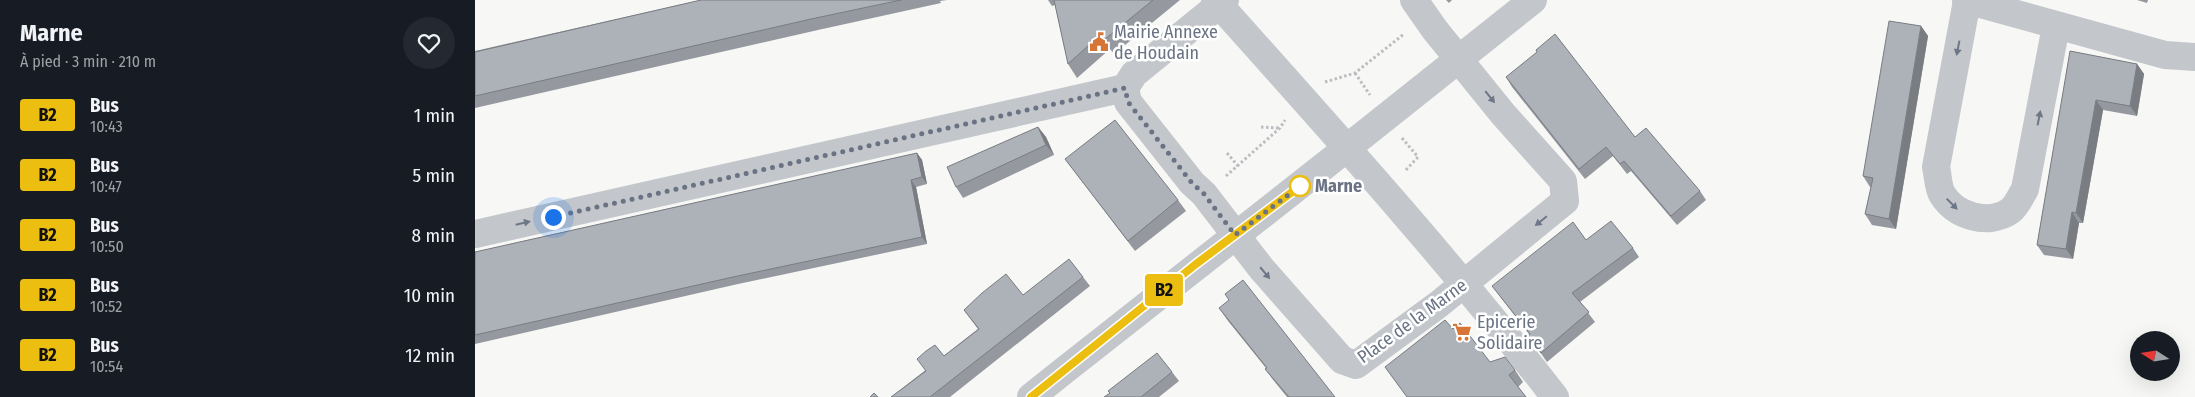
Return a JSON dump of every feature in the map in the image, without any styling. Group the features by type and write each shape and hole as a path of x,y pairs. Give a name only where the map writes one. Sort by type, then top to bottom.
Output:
{"street":[{"path":"1031,397 1235,235 1278,204 1533,0"},
{"path":"2056,26 2025,190 2010,211 1990,218 1977,218 1959,211 1942,193 1936,167 1966,0 2165,55 2195,57"},
{"path":"475,234 1125,88 1134,74 1220,2 1464,283 1555,397"},
{"name":"Place de la Marne","path":"1125,88 1128,102 1192,183 1204,194 1279,290 1342,360 1356,365 1439,304 1565,201 1563,181 1459,60 1418,7"}],"path":[{"path":"1204,194 1280,128 1303,98 1321,84 1355,73 1418,7"},
{"path":"1261,127 1280,128"},
{"path":"1227,153 1238,166"}],"building":[{"path":"701,0 901,0 475,96 475,52"},
{"name":"Mairie Annexe de Houdain","path":"1054,0 1153,0 1104,40 1100,35 1068,64"},
{"path":"1889,21 1921,26 1889,219 1865,214 1873,178 1863,176"},
{"path":"1555,34 1635,137 1646,128 1700,191 1671,216 1624,161 1620,164 1606,147 1579,169 1506,77 1537,52 1536,50"},
{"path":"2070,51 2137,64 2130,106 2096,100 2076,213 2072,212 2066,249 2037,245"},
{"path":"1115,120 1178,200 1128,241 1065,159"},
{"path":"1038,127 1046,145 956,187 947,167"},
{"path":"917,153 922,177 911,180 922,237 475,335 475,252"},
{"path":"1611,221 1633,248 1572,293 1589,312 1541,353 1528,335 1530,334 1492,286 1573,222 1586,240"},
{"path":"1069,259 1083,277 930,397 891,397 926,371 917,359 926,351 935,345 944,356 979,329 964,310 1006,274 1023,295"},
{"path":"1243,280 1335,397 1289,397 1265,369 1267,368 1219,308 1229,300 1225,294"},
{"path":"1445,320 1453,329 1460,323 1490,362 1505,357 1515,370 1509,375 1526,397 1407,397 1385,367"},
{"path":"1157,353 1172,372 1141,397 1104,397 1110,393 1108,391"},
{"path":"874,393 878,397 870,397"}],"bus line":[{"name":"B2","path":"1031,397 1196,264 1300,186"}],"place":[{"name":"Mairie Annexe de Houdain","path":"1099,42"},
{"name":"Marne","path":"1300,186"},
{"name":"Epicerie Solidaire","path":"1462,332"}],"route":[{"path":"553,217 1125,88 1128,102 1192,183 1204,194 1235,235 1300,186"}]}
